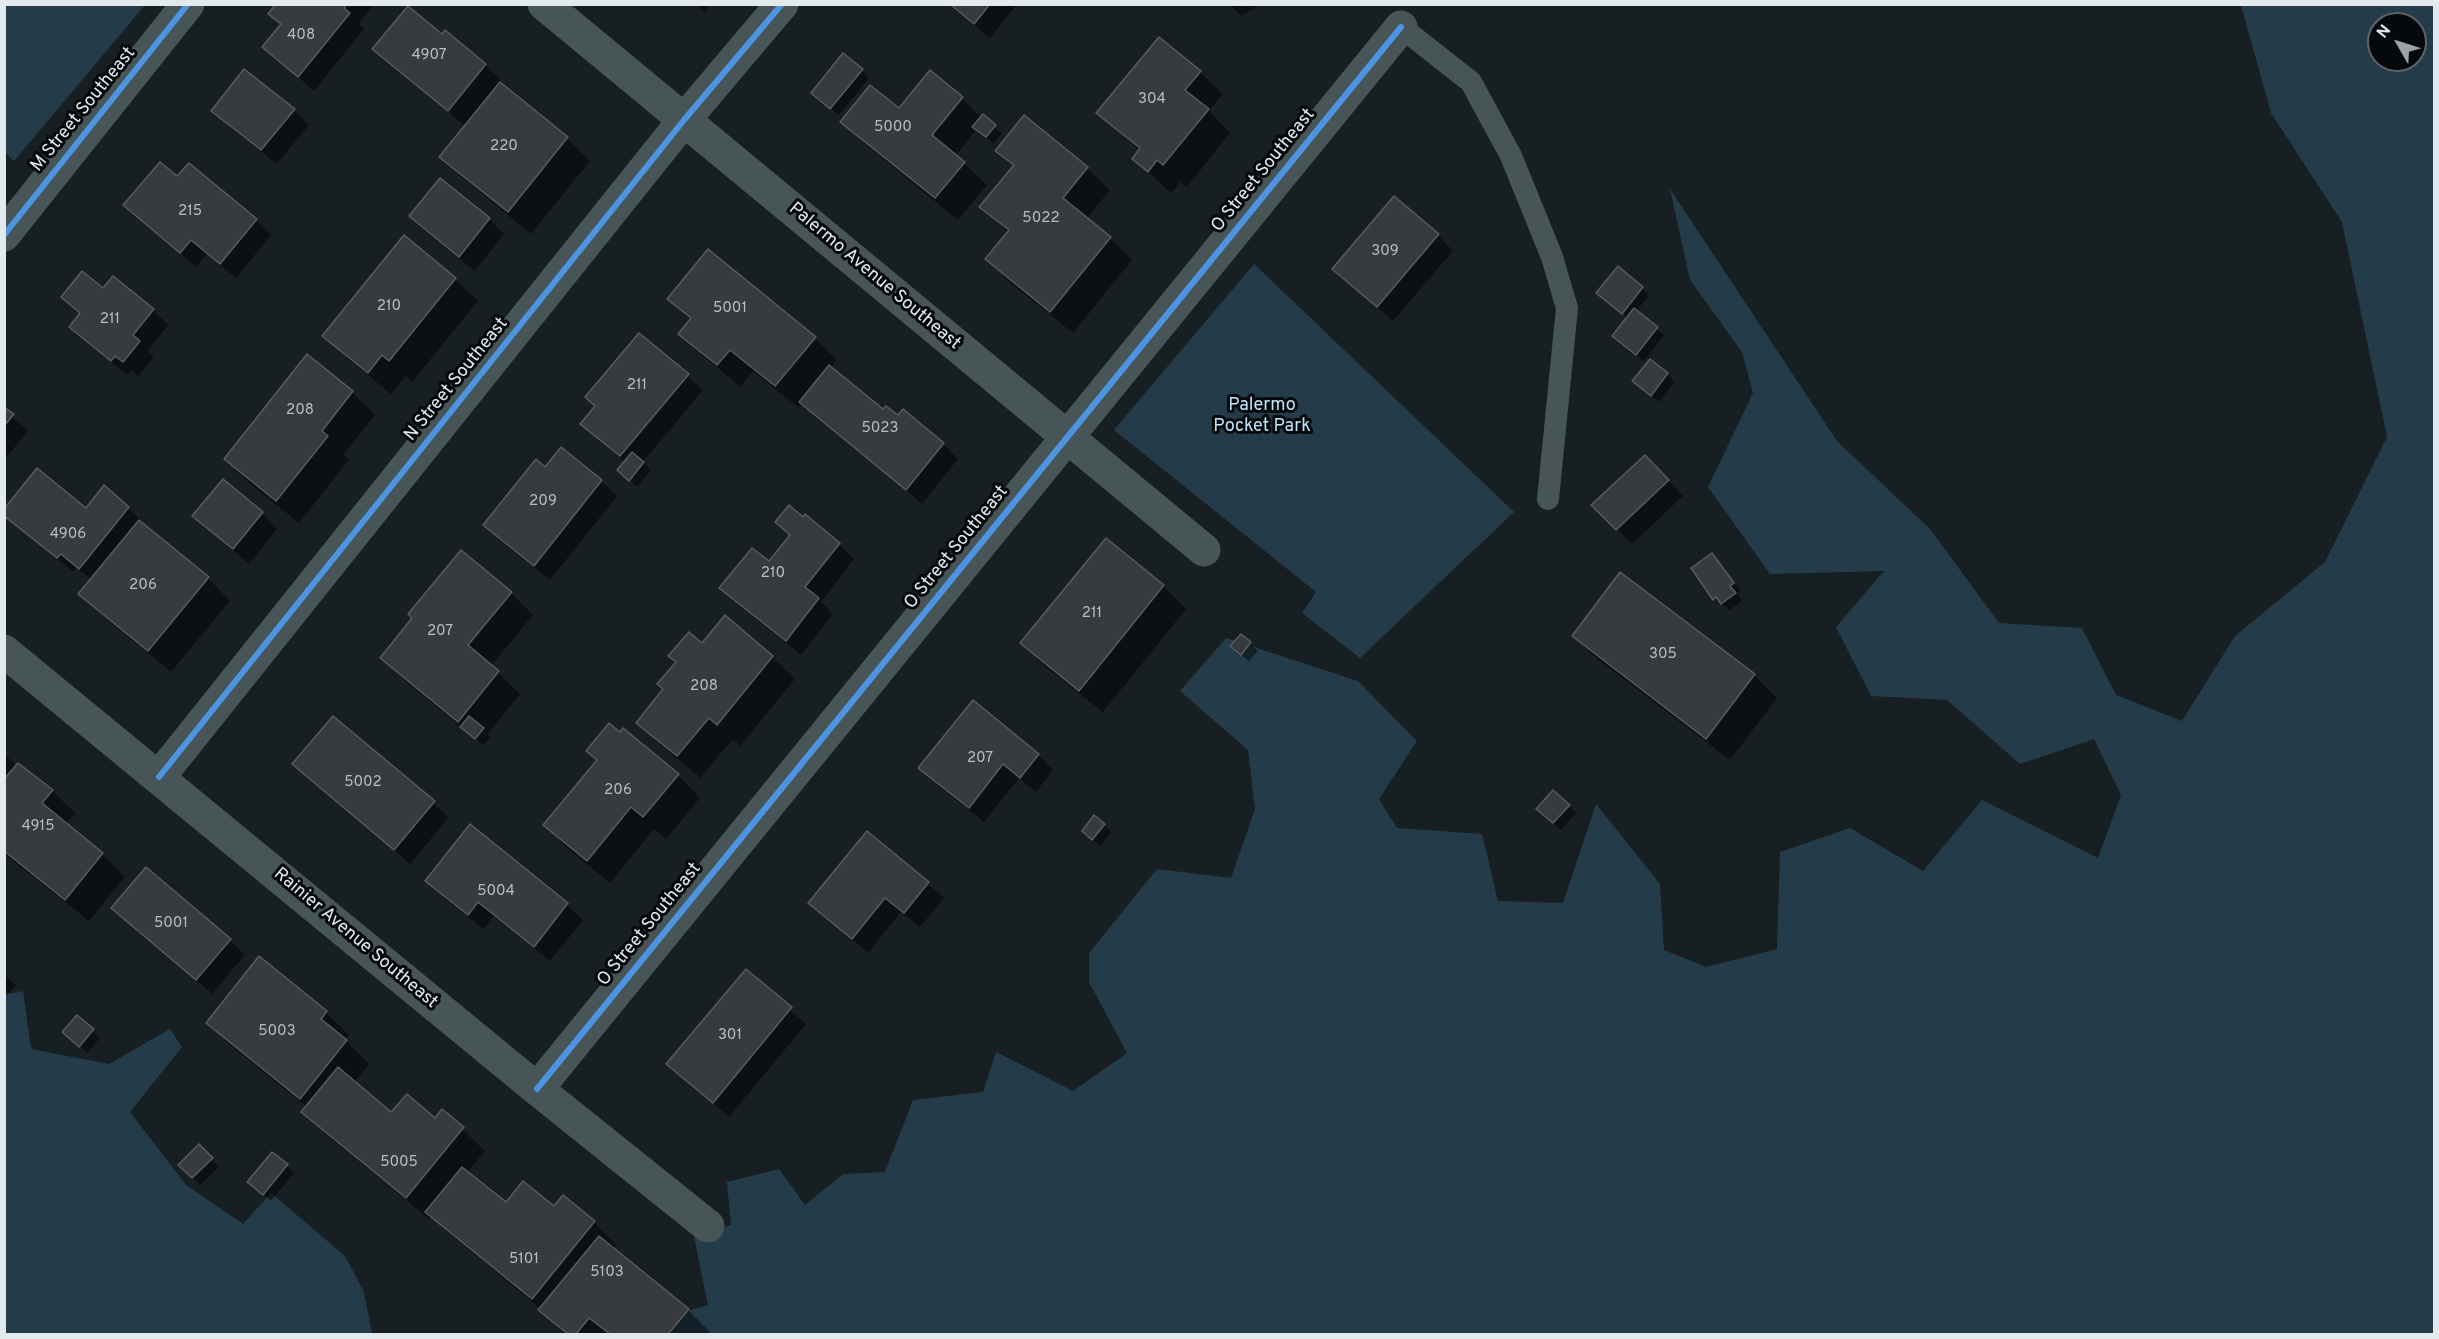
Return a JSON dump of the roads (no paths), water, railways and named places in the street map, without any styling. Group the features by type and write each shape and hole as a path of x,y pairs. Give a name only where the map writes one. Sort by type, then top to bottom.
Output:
{"street":[{"name":"M Street Southeast","path":"4,235 188,4"},
{"name":"Palermo Avenue Southeast","path":"544,4 1204,550"},
{"name":"N Street Southeast","path":"159,777 684,120 782,4"},
{"name":"O Street Southeast","path":"537,1089 1401,27"},
{"name":"Rainier Avenue Southeast","path":"4,651 537,1089 708,1226"}],"lane":[{"path":"1401,27 1471,82 1511,156 1551,257 1567,308 1548,499"}],"park label":[{"name":"Palermo Pocket Park","path":"1262,416"}]}
